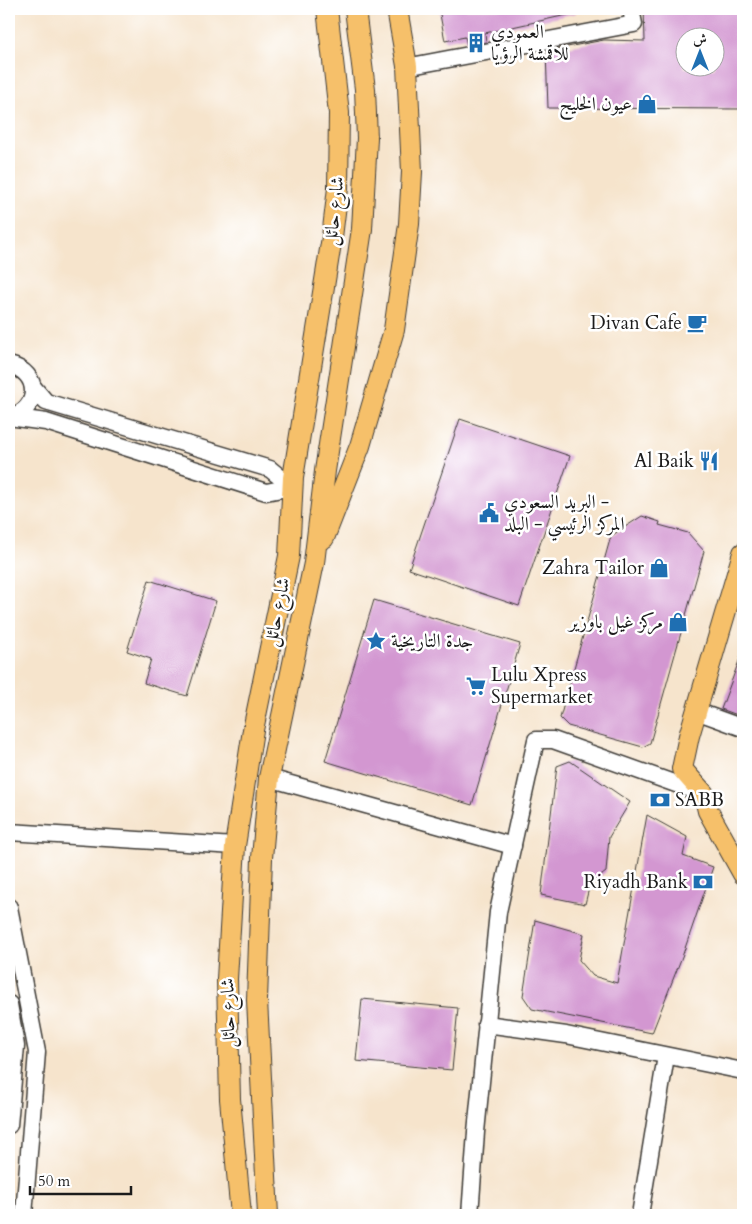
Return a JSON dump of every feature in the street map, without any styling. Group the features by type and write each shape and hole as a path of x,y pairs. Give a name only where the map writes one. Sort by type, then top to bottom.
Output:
{"main road":[{"name":"شارع حائل","path":"241,1215 230,1098 227,979 235,846 253,730 289,556 292,487 332,237 338,188 339,113 327,9"},
{"name":"شارع حائل","path":"268,1215 257,1000 262,858 269,778 314,563 325,470 362,229 367,138 365,89 355,9"},
{"path":"314,563 360,446 394,330 409,224 412,172 406,67 396,9"},
{"path":"743,557 696,711 682,769 704,794 708,811 743,874"}],"street":[{"path":"406,67 634,24 631,9"},
{"path":"9,365 24,372 33,387 46,402 270,468 292,487"},
{"path":"9,417 24,411 33,395 33,387"},
{"path":"9,417 46,422 266,492 292,487"},
{"path":"696,711 743,728"},
{"path":"470,1215 486,1024 498,912 536,740 553,740 704,794"},
{"path":"269,778 513,846"},
{"path":"9,832 235,846"},
{"path":"9,907 37,1052 24,1215"},
{"path":"9,1004 16,1046 9,1125"},
{"path":"486,1024 566,1036 743,1071"},
{"path":"640,1215 666,1056"}],"building":[{"path":"439,9 575,9 576,13 485,33 486,42 467,45 465,37 445,41"},
{"path":"644,9 743,9 743,109 548,108 546,51 604,40 645,41"},
{"name":"البريد السعودي - المركز الرئيسي - البلد","path":"460,419 570,456 519,606 409,569"},
{"path":"642,516 660,522 659,525 688,533 704,551 650,743 643,747 568,726 560,718 611,536"},
{"path":"149,580 216,601 187,696 144,683 151,659 127,651"},
{"path":"374,600 520,644 472,805 325,761"},
{"path":"743,653 743,717 721,709"},
{"path":"570,761 630,802 609,837 606,872 590,884 585,904 541,895 557,766"},
{"path":"647,815 687,837 683,856 713,867 683,954 652,1033 532,1009 523,996 535,920 584,934 579,960 593,976 617,983"},
{"path":"362,999 458,1008 452,1070 356,1061"}],"place":[{"name":"العمودي للاقمشة الرؤيا","path":"476,43"},
{"name":"عيون الخليج","path":"647,104"},
{"name":"Divan Cafe","path":"697,323"},
{"name":"Al Baik","path":"709,461"},
{"name":"البريد السعودي - المركز الرئيسي - البلد","path":"489,513"},
{"name":"Zahra Tailor","path":"659,568"},
{"name":"مركز غيل باوزير","path":"678,622"},
{"name":"جدة التاريخية","path":"376,641"},
{"name":"Lulu Xpress Supermarket","path":"476,686"},
{"name":"SABB","path":"660,800"},
{"name":"Riyadh Bank","path":"703,882"}]}
